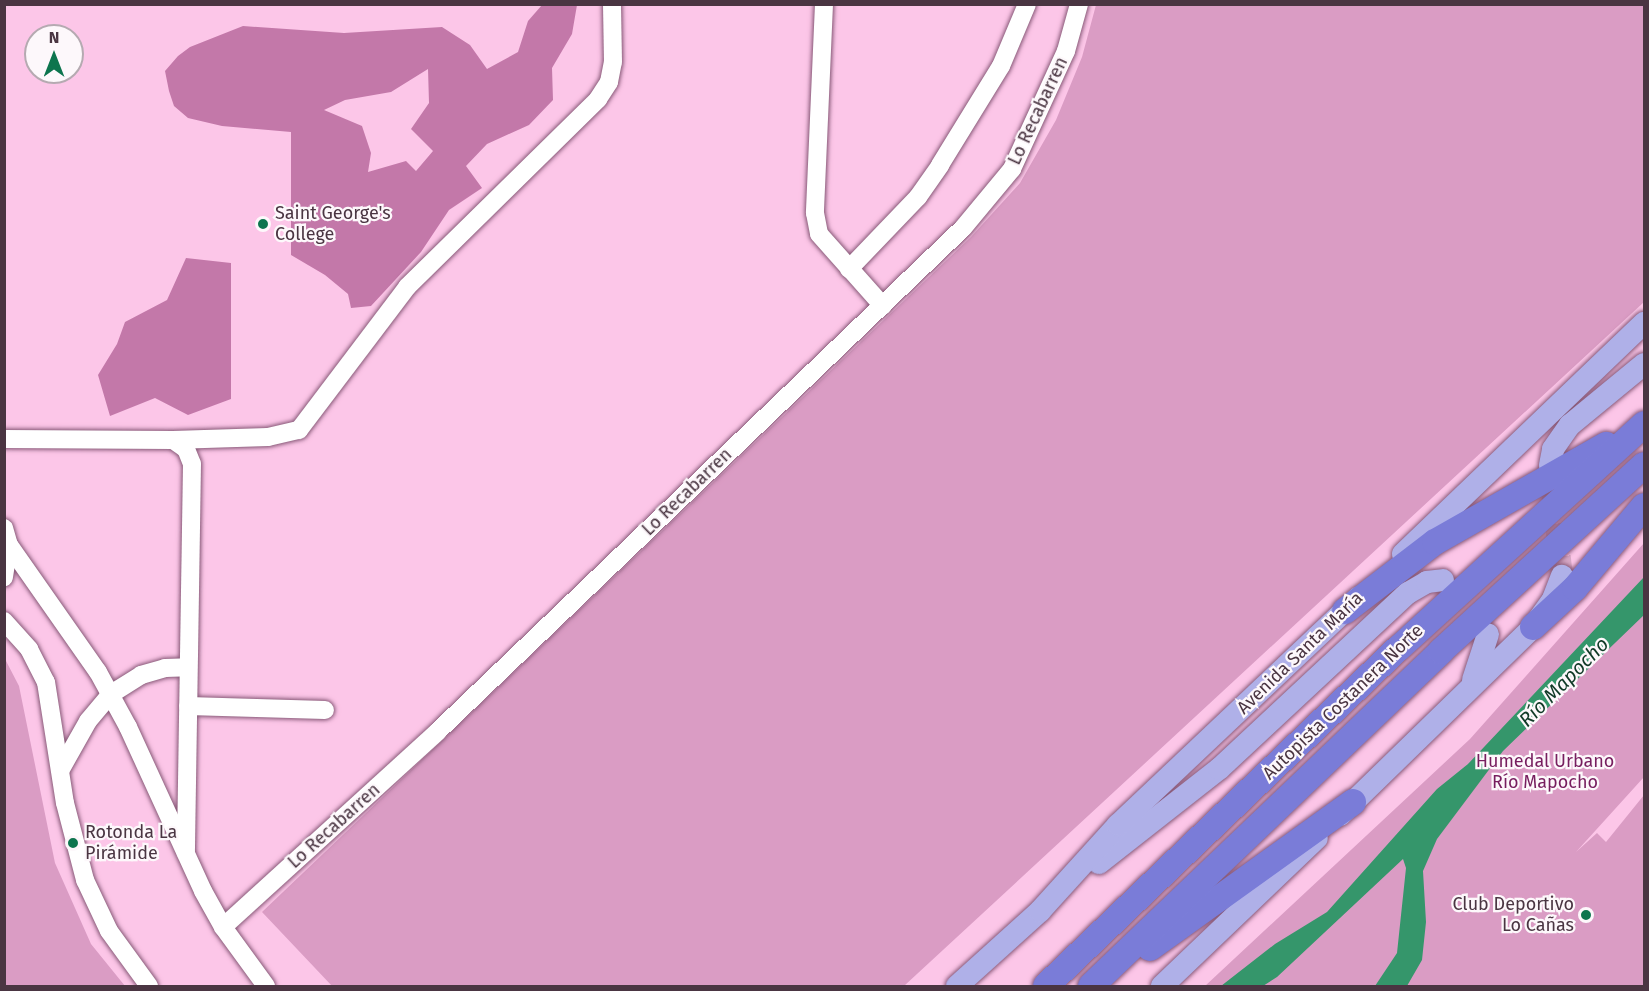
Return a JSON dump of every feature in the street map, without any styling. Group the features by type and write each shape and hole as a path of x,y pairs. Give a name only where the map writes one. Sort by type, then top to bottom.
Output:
{"highway":[{"path":"1345,611 1435,542 1644,422"},
{"name":"Autopista Costanera Norte","path":"1046,987 1399,648 1644,422"},
{"name":"Autopista Costanera Norte","path":"1092,986 1424,667 1644,465"},
{"path":"1533,627 1581,581 1644,506"},
{"path":"1092,986 1147,951 1353,802"}],"main road":[{"name":"Avenida Santa María","path":"957,987 1040,911 1118,825 1345,611 1644,323"},
{"path":"1550,465 1553,449 1570,424 1644,364"},
{"path":"1162,987 1533,627 1553,599 1562,576"},
{"path":"1040,911 1219,769 1408,593 1427,582 1443,580"},
{"path":"1466,692 1480,664 1488,634"}],"street":[{"path":"4,439 173,441 268,437 298,430 407,286 598,99 609,82 613,62 612,4"},
{"path":"824,4 815,213 819,234 883,306"},
{"path":"849,269 899,219 940,165 1002,66 1027,4"},
{"name":"Lo Recabarren","path":"222,927 437,732 963,228 1012,170 1066,51 1079,4"},
{"path":"173,441 186,449 192,464 186,853"},
{"path":"7,537 27,576 81,644 111,694 222,927 266,987"},
{"path":"4,578 7,537"},
{"path":"4,621 29,649 46,682 75,849 85,880 114,940 148,987"},
{"path":"61,769 88,721 111,694 141,675 165,668 188,667"},
{"path":"188,706 325,710"}],"green space":[{"path":"1096,5 1644,5 1644,302 904,986 332,986 262,912 971,237 1020,183 1056,120 1082,57"},
{"name":"Humedal Urbano Río Mapocho","path":"1644,543 1644,777 1576,852 1597,833 1606,842 1644,795 1644,986 1205,986 1470,739"},
{"path":"5,659 19,686 55,863 91,944 125,986 5,986"}],"shaded area":[{"path":"542,5 577,5 572,34 552,68 553,100 529,125 487,144 466,166 482,188 449,210 421,252 371,306 351,308 348,294 325,275 291,255 291,132 222,126 188,118 174,106 165,71 178,56 190,47 243,26 344,33 442,27 470,45 487,69 518,52 528,21","holes":["428,69 429,103 411,129 433,151 416,171 406,161 368,172 371,153 362,126 324,110 345,100 391,92"]},
{"path":"186,258 231,263 231,399 188,415 155,398 110,416 98,375 117,344 125,322 167,300"}],"water":[{"name":"Río Mapocho","path":"1644,577 1644,615 1503,751 1437,839 1423,871 1426,922 1422,960 1407,986 1375,986 1397,953 1406,868 1403,859 1277,977 1263,986 1221,986 1275,944 1327,912 1437,789 1468,764"}],"tunnel":[{"path":"1552,491 1562,576"}],"place":[{"name":"Saint George's College","path":"263,224"},
{"name":"Rotonda La Pirámide","path":"73,843"},
{"name":"Club Deportivo Lo Cañas","path":"1586,915"}]}
